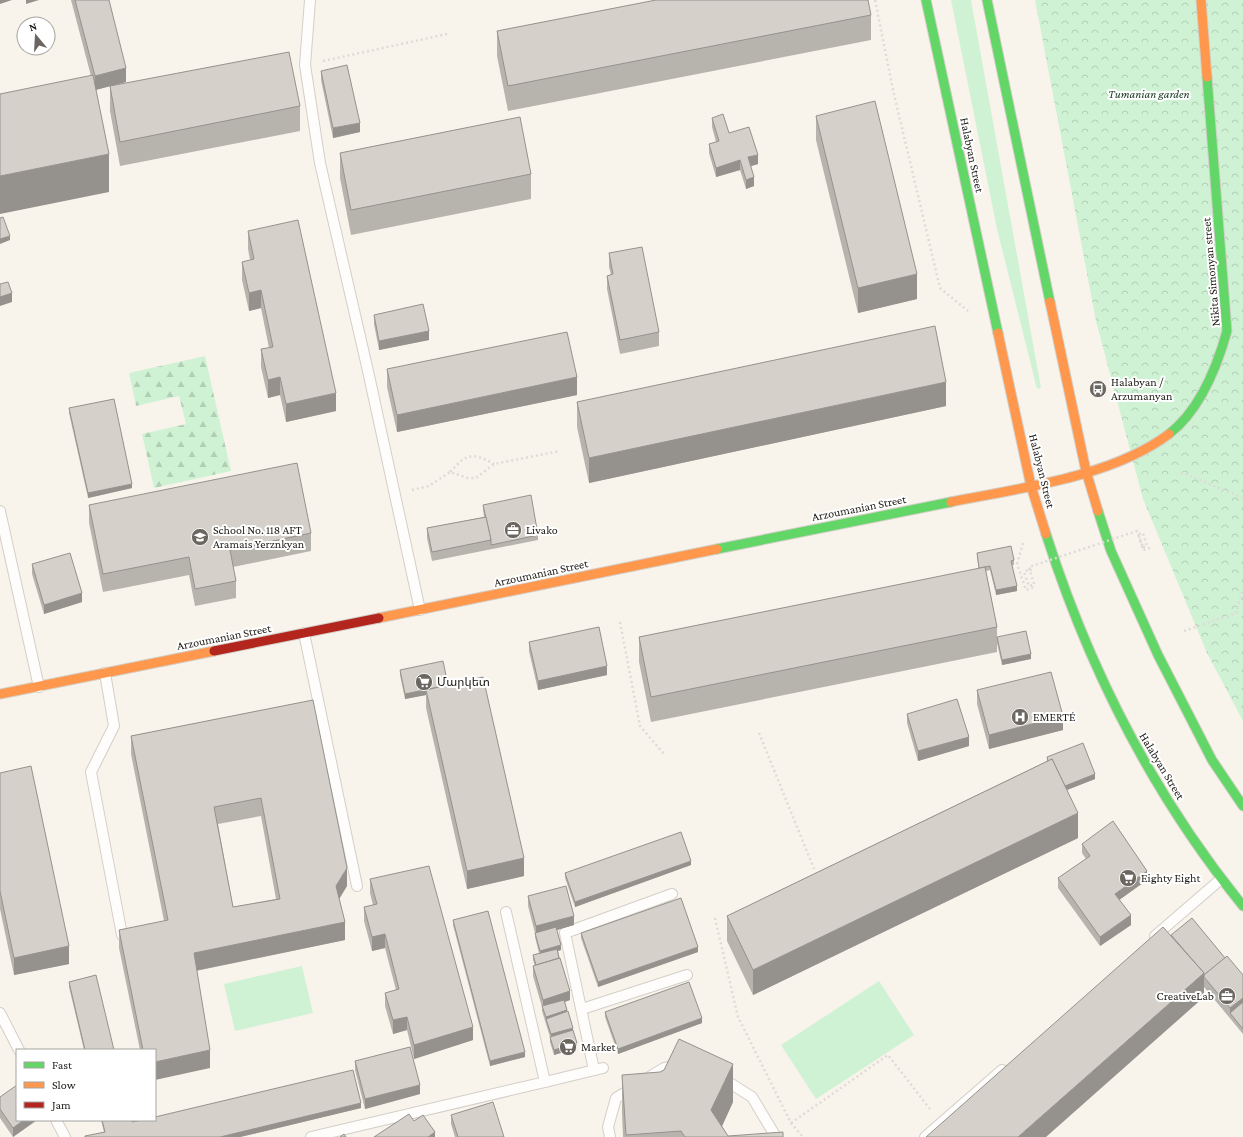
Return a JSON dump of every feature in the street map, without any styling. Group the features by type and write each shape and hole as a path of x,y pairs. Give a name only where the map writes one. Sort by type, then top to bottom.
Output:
{"main road":[{"name":"Halabyan Street","path":"926,0 1031,486 1058,571 1078,626 1119,716 1155,780 1221,879 1243,906"},
{"path":"986,0 1086,471 1111,551 1158,655 1212,760 1243,806"},
{"name":"Nikita Simonyan street","path":"1086,471 1122,461 1150,447 1176,429 1214,372 1227,331 1200,0"},
{"name":"Arzoumanian Street","path":"0,694 1031,486 1086,471"}],"lane":[{"path":"310,0 305,65 320,163 368,371 420,610"},
{"path":"0,511 39,686"},
{"path":"304,633 357,886"},
{"path":"105,673 114,726 91,772 122,936"},
{"path":"1148,942 1221,879"},
{"path":"311,1137 598,1069 582,1009 565,933 672,894"},
{"path":"506,912 545,1082"},
{"path":"582,1009 687,975"},
{"path":"0,1013 18,1049"},
{"path":"925,1137 1012,1061"},
{"path":"610,1137 608,1127 616,1098 664,1068 690,1063"},
{"path":"715,1074 752,1097 776,1137"},
{"path":"57,1121 65,1137"}],"path":[{"path":"875,0 893,90 940,288 969,312"},
{"path":"305,65 447,34"},
{"path":"450,472 468,478 476,478 494,464 560,451"},
{"path":"395,495 429,486 450,472 461,460 470,456 478,456 494,464"},
{"path":"1181,472 1243,498"},
{"path":"1030,569 1024,572 1029,586 1034,584 1030,573 1029,567 1137,531 1139,536 1143,547 1147,546 1143,532 1138,534 1143,550 1153,547"},
{"path":"1024,538 1017,564 1026,590 1036,586"},
{"path":"1184,631 1236,613 1243,588"},
{"path":"620,622 640,726 664,754"},
{"path":"759,733 814,868"},
{"path":"715,918 738,1017 791,1123 803,1137"},
{"path":"791,1123 888,1055 940,1123"}],"green space":[{"path":"951,0 971,0 1041,388 1037,389 997,229"},
{"name":"Tumanian garden","path":"1035,0 1243,0 1243,721 1207,653 1143,499 1096,321"},
{"path":"205,356 231,471 154,488 142,434 186,424 179,396 136,406 129,373"},
{"path":"302,966 313,1013 235,1031 224,984"},
{"path":"879,981 914,1035 816,1099 781,1045"}],"building":[{"path":"75,0 109,0 126,68 95,76"},
{"path":"656,0 868,0 871,15 508,86 497,31"},
{"path":"289,52 300,106 120,142 110,86"},
{"path":"347,65 360,123 333,128 321,71"},
{"path":"93,75 109,154 0,176 0,94"},
{"path":"875,101 917,274 858,288 816,116"},
{"path":"723,114 729,133 749,127 758,155 748,157 754,177 746,180 740,160 716,168 709,144 719,141 712,118"},
{"path":"520,117 531,174 351,210 340,153"},
{"path":"3,217 10,236 0,239 0,218"},
{"path":"298,220 336,393 286,404 280,377 268,380 261,349 273,347 261,290 249,293 242,262 254,259 248,231"},
{"path":"642,247 659,332 620,340 607,276 613,274 609,253"},
{"path":"8,282 12,293 0,297 0,284"},
{"path":"423,304 429,331 379,341 374,315"},
{"path":"935,326 946,382 589,458 577,402"},
{"path":"567,332 577,377 397,415 387,369"},
{"path":"114,399 132,484 88,493 69,408"},
{"name":"School No. 118 AFT Aramais Yerznkyan","path":"297,463 311,533 230,550 236,581 195,589 189,557 103,574 89,505"},
{"path":"531,495 538,535 491,545 483,505"},
{"path":"486,517 491,540 432,552 427,528"},
{"path":"1011,546 1014,560 1011,561 1017,586 996,590 990,566 979,568 977,553"},
{"path":"70,553 82,593 44,605 32,564"},
{"path":"985,567 997,627 651,697 639,637"},
{"path":"599,627 607,666 538,681 529,642"},
{"path":"1026,631 1031,654 1002,660 997,637"},
{"name":"Մարկետ","path":"443,661 448,685 405,694 400,670"},
{"name":"EMERTÉ","path":"1051,672 1063,716 989,735 977,690"},
{"path":"483,677 524,858 467,871 426,690"},
{"path":"957,699 969,737 918,751 907,714"},
{"path":"313,700 347,868 336,886 345,922 194,953 210,1050 156,1062 156,1049 143,1049 119,930 168,920 131,736","holes":["261,798 280,899 233,907 214,807"]},
{"path":"1083,743 1095,774 1065,786 1052,759 1048,761 1047,757"},
{"path":"1052,759 1078,813 753,970 727,916"},
{"path":"31,766 69,946 14,958 0,891 0,773"},
{"path":"1113,821 1147,871 1115,894 1131,915 1100,937 1058,878 1090,856 1082,844"},
{"path":"681,832 691,861 575,902 565,873"},
{"path":"429,866 473,1027 414,1045 407,1017 393,1020 385,993 399,989 385,934 372,937 364,907 377,904 370,879"},
{"path":"566,886 574,916 536,926 528,896"},
{"path":"681,898 698,947 598,982 581,933"},
{"path":"488,911 525,1052 490,1061 453,920"},
{"path":"1192,918 1225,958 1204,975 1204,973 1171,935"},
{"path":"556,927 561,945 540,951 535,933"},
{"path":"1163,927 1204,973 1018,1137 926,1137"},
{"path":"557,949 559,958 536,965 533,955"},
{"name":"CreativeLab","path":"1227,956 1243,975 1243,998 1230,1008 1204,977 1204,975"},
{"path":"560,958 570,991 543,1000 533,966"},
{"path":"96,975 114,1049 85,1049 69,982"},
{"path":"689,982 702,1018 618,1049 605,1012"},
{"path":"564,1000 567,1010 546,1017 542,1006"},
{"path":"1243,1002 1243,1029 1230,1013"},
{"path":"568,1011 573,1028 551,1034 546,1019"},
{"path":"573,1030 577,1043 554,1050 550,1037"},
{"path":"679,1039 733,1064 711,1110 728,1136 783,1132 783,1137 685,1137 681,1131 626,1135 622,1075 660,1072 664,1070"},
{"path":"410,1047 420,1085 365,1099 355,1061"},
{"path":"353,1070 361,1103 220,1137 85,1137 105,1132 102,1121 156,1121 156,1117"},
{"path":"16,1086 16,1121 23,1121 13,1128 0,1109 0,1097"},
{"path":"493,1102 504,1137 458,1137 451,1115"},
{"path":"409,1114 414,1121 423,1115 435,1132 428,1137 374,1137"}],"traffic: fast":[{"path":"926,0 998,333"},
{"path":"987,0 1050,302"},
{"path":"1169,434 1190,413 1206,387 1218,359 1227,331 1207,77"},
{"path":"717,549 951,502"},
{"path":"1098,511 1111,551 1158,655 1212,760 1243,806"},
{"path":"1046,534 1082,634 1127,729 1153,776 1181,820 1211,864 1243,906"}],"traffic: slow":[{"path":"1201,0 1207,77"},
{"path":"1050,302 1086,471 1098,511"},
{"path":"998,333 1031,486 1046,534"},
{"path":"951,502 1035,486 1093,471 1121,461 1146,449 1169,434"},
{"path":"379,618 717,549"},
{"path":"0,694 214,651"}],"traffic: jam":[{"path":"214,651 379,618"}],"place":[{"name":"Halabyan / Arzumanyan","path":"1098,389"},
{"name":"Livako","path":"513,530"},
{"name":"School No. 118 AFT Aramais Yerznkyan","path":"200,537"},
{"name":"Մարկետ","path":"424,682"},
{"name":"EMERTÉ","path":"1020,717"},
{"name":"Eighty Eight","path":"1128,878"},
{"name":"CreativeLab","path":"1227,996"},
{"name":"Market","path":"568,1047"}]}
